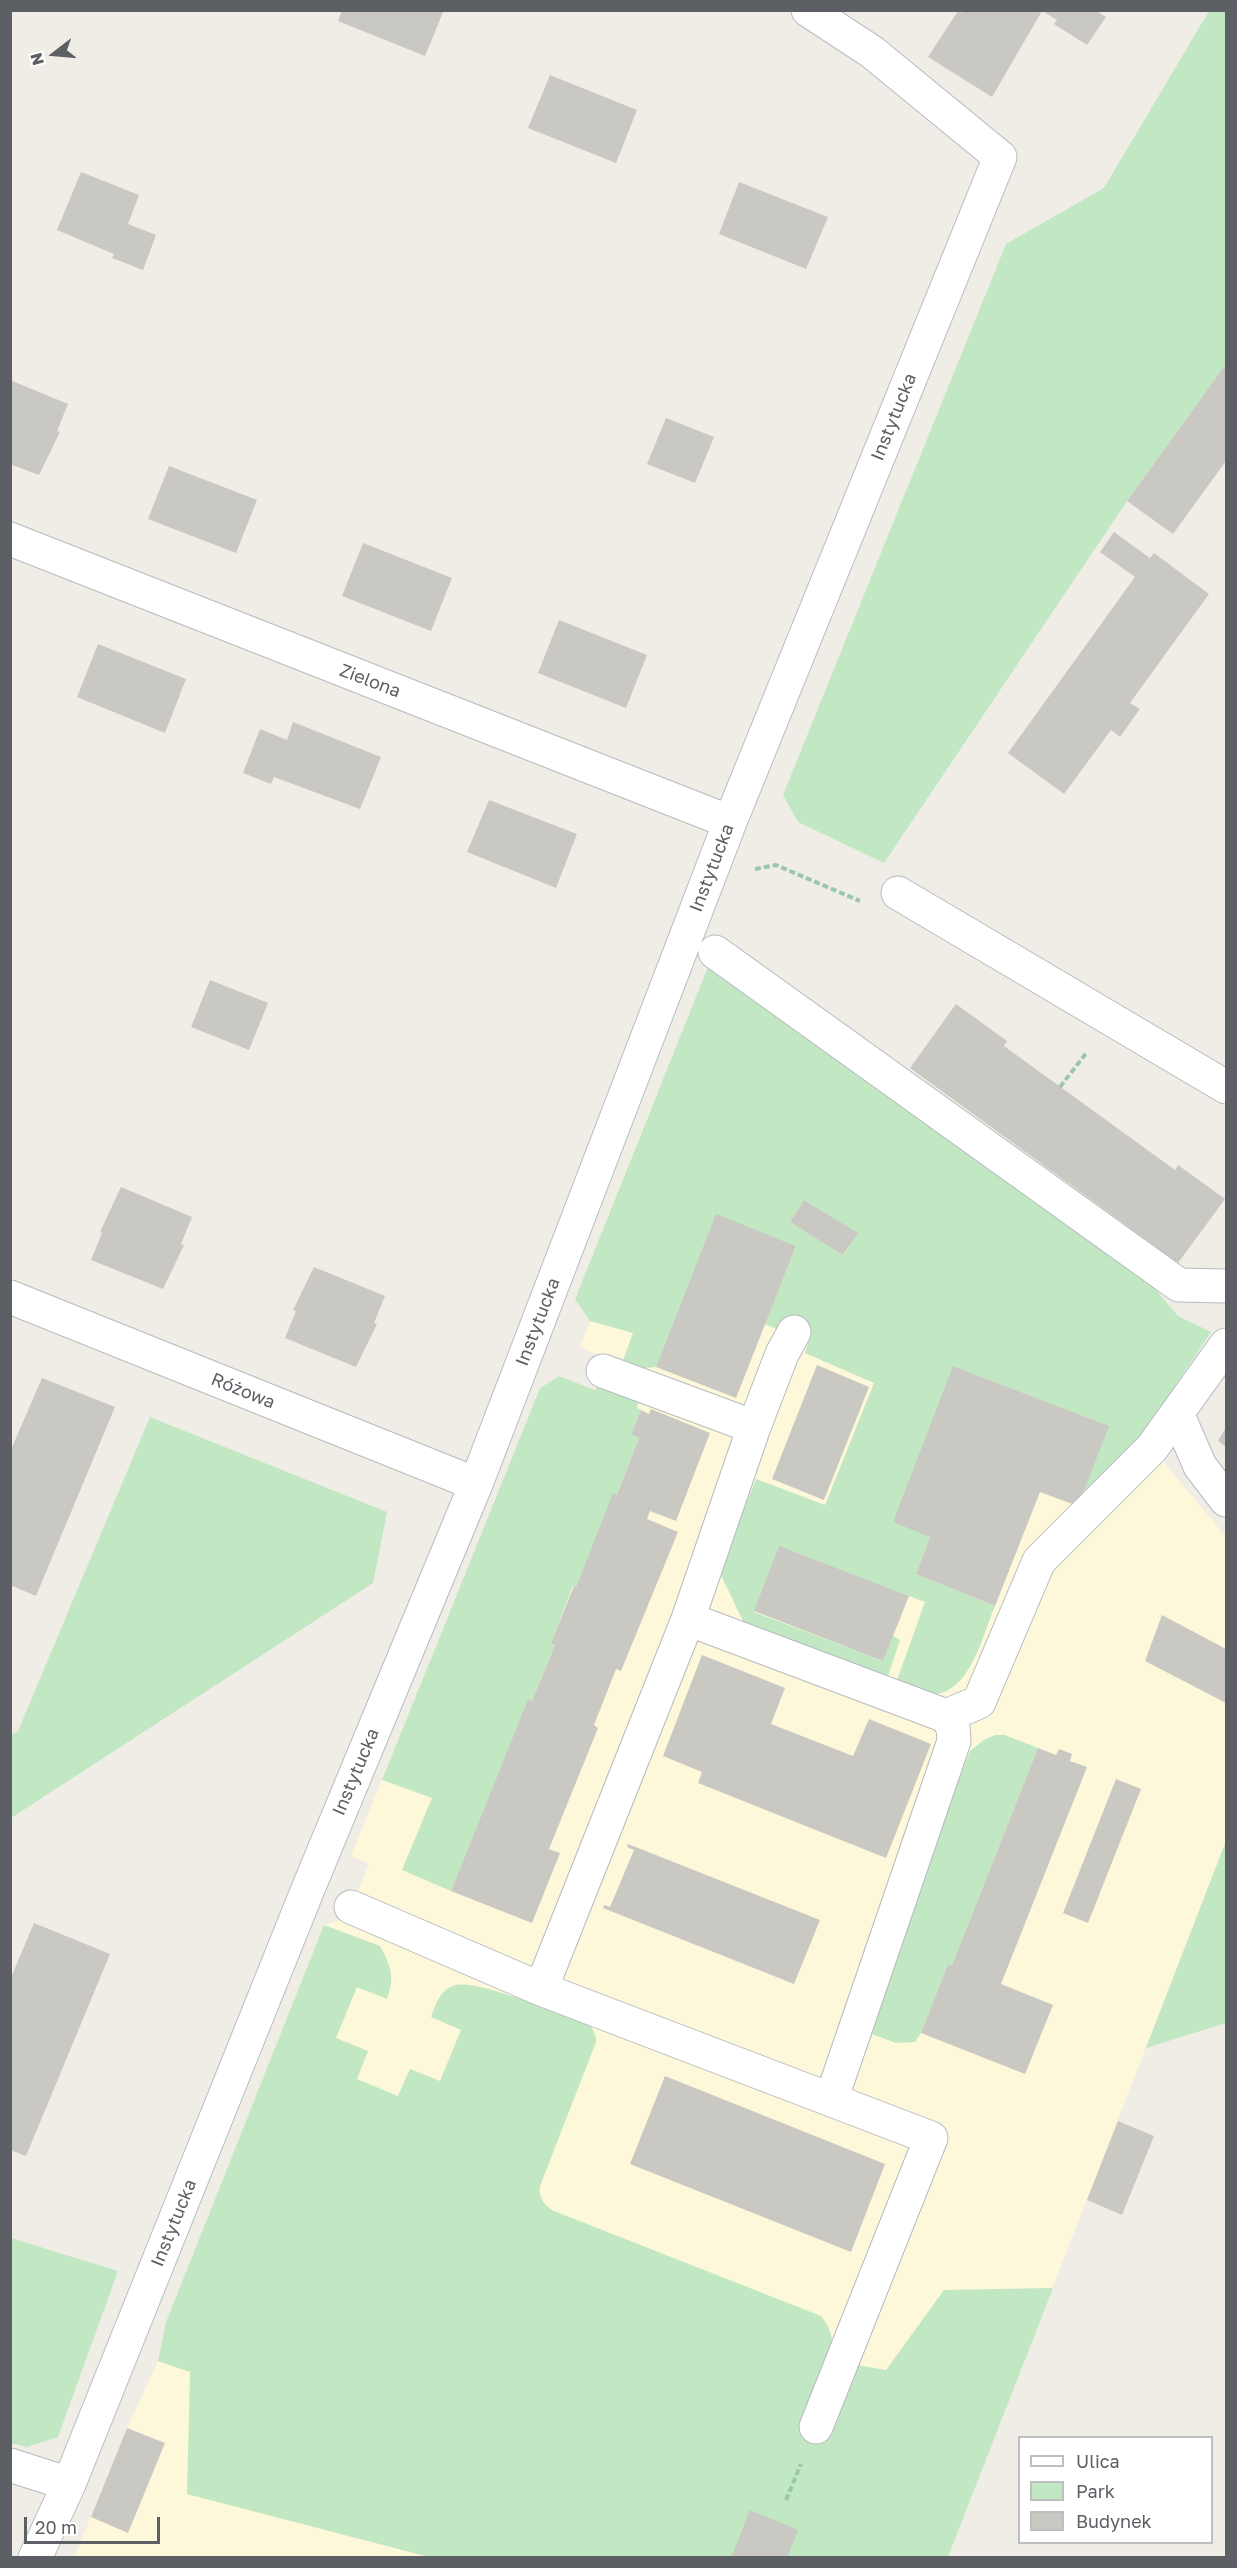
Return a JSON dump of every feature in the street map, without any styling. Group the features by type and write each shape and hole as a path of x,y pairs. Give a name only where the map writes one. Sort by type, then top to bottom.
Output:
{"street":[{"name":"Instytucka","path":"35,2558 69,2484 308,1889 476,1484 730,822 1000,157 872,52 808,10"},
{"name":"Zielona","path":"10,539 730,822"},
{"path":"898,893 1227,1087"},
{"path":"715,952 1179,1285 1227,1286"},
{"name":"Różowa","path":"10,1297 476,1484"},
{"path":"541,1989 688,1619 754,1427 782,1354 794,1332"},
{"path":"946,1716 978,1702 1039,1562 1152,1448 1227,1345"},
{"path":"603,1371 754,1427"},
{"path":"1177,1413 1200,1466 1227,1500"},
{"path":"688,1619 946,1716 953,1727 954,1741 831,2100"},
{"path":"351,1907 541,1989 931,2138 816,2427"},
{"path":"10,2465 69,2484"}],"shaded area":[{"path":"652,1105 858,1233 1142,1436 1226,1537 1226,1841 948,2557 74,2558 127,2428 158,2361 166,2322 324,1925 347,1918 369,1864 351,1856 540,1388 559,1376 595,1390 608,1359 580,1347 590,1321 575,1299"}],"green space":[{"path":"1209,11 1226,11 1226,364 1127,501 884,863 798,822 783,795 1006,244 1104,188"},
{"path":"710,962 1144,1276 1178,1316 1211,1332 1142,1436 1078,1506 1108,1426 953,1366 930,1537 916,1574 995,1606 967,1672 948,1690 926,1694 896,1683 925,1602 779,1547 754,1612 883,1661 893,1636 900,1640 887,1679 746,1627 719,1571 756,1479 825,1505 874,1383 805,1353 808,1343 765,1324 796,1246 716,1215 656,1367 636,1369 622,1363 633,1333 590,1321 575,1299","holes":["804,1200 857,1233 844,1255 790,1222"]},
{"path":"559,1376 595,1390 598,1383 639,1399 637,1408 641,1410 631,1434 639,1438 617,1495 613,1494 576,1587 573,1586 551,1643 555,1645 532,1701 528,1699 451,1891 402,1870 432,1798 382,1780 540,1388"},
{"path":"150,1417 387,1512 373,1583 11,1818 11,1735 18,1731"},
{"path":"995,1735 1005,1735 1038,1748 952,1965 948,1964 921,2033 915,2042 896,2043 869,2033 863,2020 970,1751"},
{"path":"1226,1841 1226,2023 1146,2048"},
{"path":"324,1925 380,1946 387,1960 391,1972 391,1984 387,1999 357,1987 336,2038 368,2051 357,2079 398,2096 410,2069 440,2081 461,2030 431,2017 442,1993 456,1985 468,1985 503,1993 591,2026 596,2042 540,2186 541,2197 547,2207 821,2316 832,2337 832,2348 828,2360 886,2370 944,2290 1053,2288 948,2557 429,2557 187,2494 190,2372 158,2361 166,2322"},
{"path":"11,2238 118,2271 58,2437 27,2447 11,2443"}],"building":[{"path":"342,10 444,10 425,56 338,21"},
{"path":"963,10 1095,10 1106,17 1087,45 1054,24 1057,20 1042,11 992,97 928,57 958,11 962,13"},
{"path":"550,75 637,110 616,163 528,128"},
{"path":"81,172 139,195 128,224 156,235 143,270 112,258 114,254 57,230"},
{"path":"739,182 828,217 806,269 719,234"},
{"path":"1226,364 1226,461 1173,534 1127,501"},
{"path":"10,380 68,404 57,431 60,432 39,475 10,464"},
{"path":"666,418 714,437 695,483 647,464"},
{"path":"169,466 257,500 236,553 148,519"},
{"path":"1114,532 1150,558 1154,553 1209,594 1130,703 1140,709 1120,737 1111,730 1064,794 1008,753 1135,577 1100,552"},
{"path":"363,543 452,578 431,631 342,596"},
{"path":"559,620 647,655 626,708 538,673"},
{"path":"98,644 186,679 165,733 77,697"},
{"path":"293,722 381,757 360,809 274,777 271,784 243,773 260,729 287,740"},
{"path":"489,800 577,834 556,888 467,852"},
{"path":"210,980 268,1003 249,1050 191,1027"},
{"path":"956,1004 1007,1041 1004,1046 1175,1170 1178,1165 1225,1199 1178,1263 910,1068"},
{"path":"121,1187 192,1217 181,1244 184,1245 163,1289 91,1260 102,1233 100,1232"},
{"path":"804,1200 858,1233 843,1255 790,1222"},
{"path":"716,1214 796,1246 736,1398 656,1367"},
{"path":"314,1267 385,1296 374,1323 377,1324 356,1367 285,1338 296,1311 293,1310"},
{"path":"817,1365 869,1387 824,1500 772,1479"},
{"path":"953,1366 1109,1426 1078,1506 1040,1492 995,1606 916,1574 930,1537 893,1522"},
{"path":"42,1378 115,1407 36,1596 10,1585 10,1452"},
{"path":"651,1409 710,1433 676,1521 650,1511 647,1519 678,1532 621,1671 616,1669 594,1725 598,1728 549,1849 560,1853 532,1923 451,1891 528,1699 532,1701 555,1645 551,1643 574,1586 576,1587 613,1493 617,1495 639,1438 631,1434 641,1410 649,1414"},
{"path":"1226,1427 1226,1447 1218,1441"},
{"path":"779,1546 909,1596 883,1661 754,1611"},
{"path":"1162,1615 1226,1649 1226,1703 1145,1661"},
{"path":"702,1655 785,1688 771,1724 853,1756 869,1719 931,1744 886,1858 698,1783 702,1772 663,1756"},
{"path":"1038,1748 1056,1755 1059,1749 1072,1754 1070,1761 1087,1767 1001,1984 1053,2005 1025,2074 921,2033 948,1964 952,1965"},
{"path":"1116,1779 1141,1789 1088,1923 1063,1913"},
{"path":"628,1844 820,1920 794,1984 603,1908 604,1905 610,1907 634,1850 627,1847"},
{"path":"34,1923 110,1954 26,2156 10,2150 10,1980"},
{"path":"665,2076 885,2164 851,2252 630,2164"},
{"path":"1118,2121 1154,2136 1122,2215 1087,2200"},
{"path":"127,2428 165,2443 128,2533 91,2517"},
{"path":"750,2510 798,2530 787,2558 731,2558"}]}
